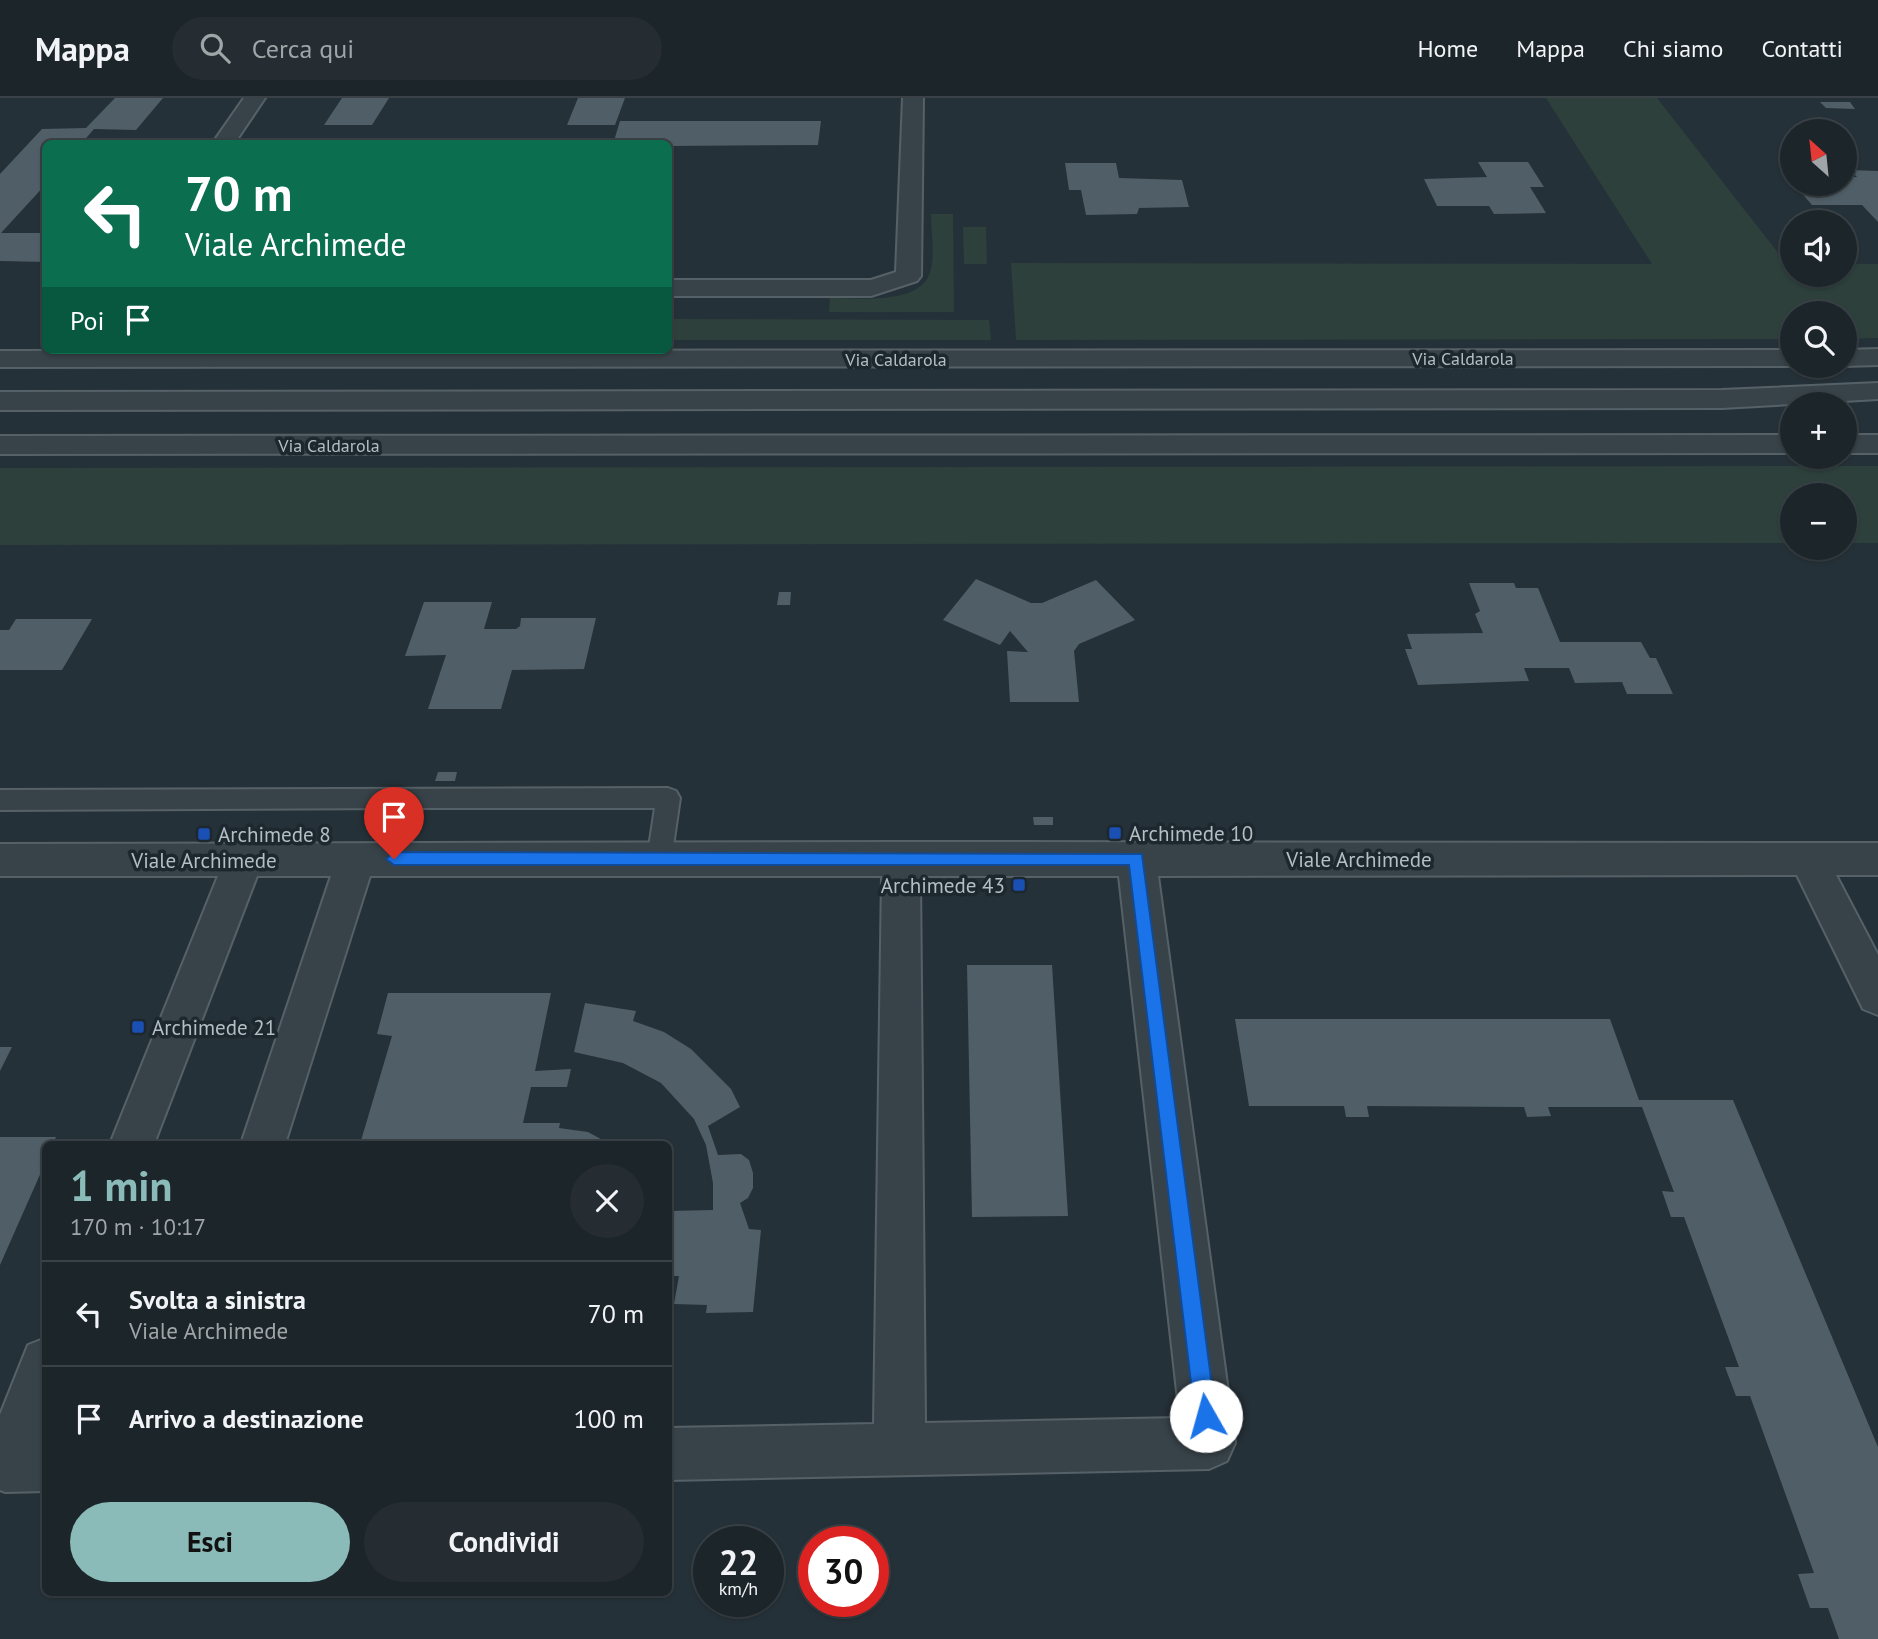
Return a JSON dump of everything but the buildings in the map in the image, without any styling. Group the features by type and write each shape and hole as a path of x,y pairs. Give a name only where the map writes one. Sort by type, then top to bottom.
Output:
{"street":[{"path":"226,140 255,98"},
{"path":"672,288 871,288 908,276 913,98"},
{"path":"1857,358 1878,357"},
{"name":"Via Caldarola","path":"0,359 1780,358"},
{"name":"Via Caldarola","path":"0,401 1722,399 1878,391"},
{"name":"Via Caldarola","path":"1722,399 1780,403"},
{"path":"1857,408 1878,410"},
{"name":"Via Caldarola","path":"0,445 1780,444"},
{"path":"1857,444 1878,444"},
{"path":"899,1450 901,858"},
{"path":"672,1454 1209,1443 1136,858"},
{"path":"264,1141 375,859"},
{"path":"1808,859 1878,996"},
{"name":"Viale Archimede","path":"0,860 1878,859"},
{"path":"133,1141 244,860"},
{"path":"42,1373 5,1466 42,1465"}],"lane":[{"path":"375,859 413,799"},
{"path":"0,800 668,799 659,860"}],"green space":[{"path":"1546,98 1657,98 1780,255 1780,287 1857,287 1857,264 1878,264 1878,338 1857,339 1857,301 1780,301 1780,339 1016,340 1011,263 1652,264"},
{"path":"931,214 953,214 954,312 829,312 830,298 885,298 912,291 922,285 931,269"},
{"path":"963,227 986,227 987,264 964,264"},
{"path":"672,319 989,320 991,340 672,340"},
{"path":"1780,466 1780,469 1857,469 1857,466 1878,466 1878,543 1857,543 1857,483 1780,483 1780,543 0,545 0,468"}],"place":[{"name":"Archimede 10","path":"1115,833"},
{"name":"Archimede 8","path":"204,834"},
{"name":"Archimede 43","path":"1019,885"},
{"name":"Archimede 21","path":"138,1027"}],"route":[{"path":"394,859 1136,858 1206,1416"}]}
